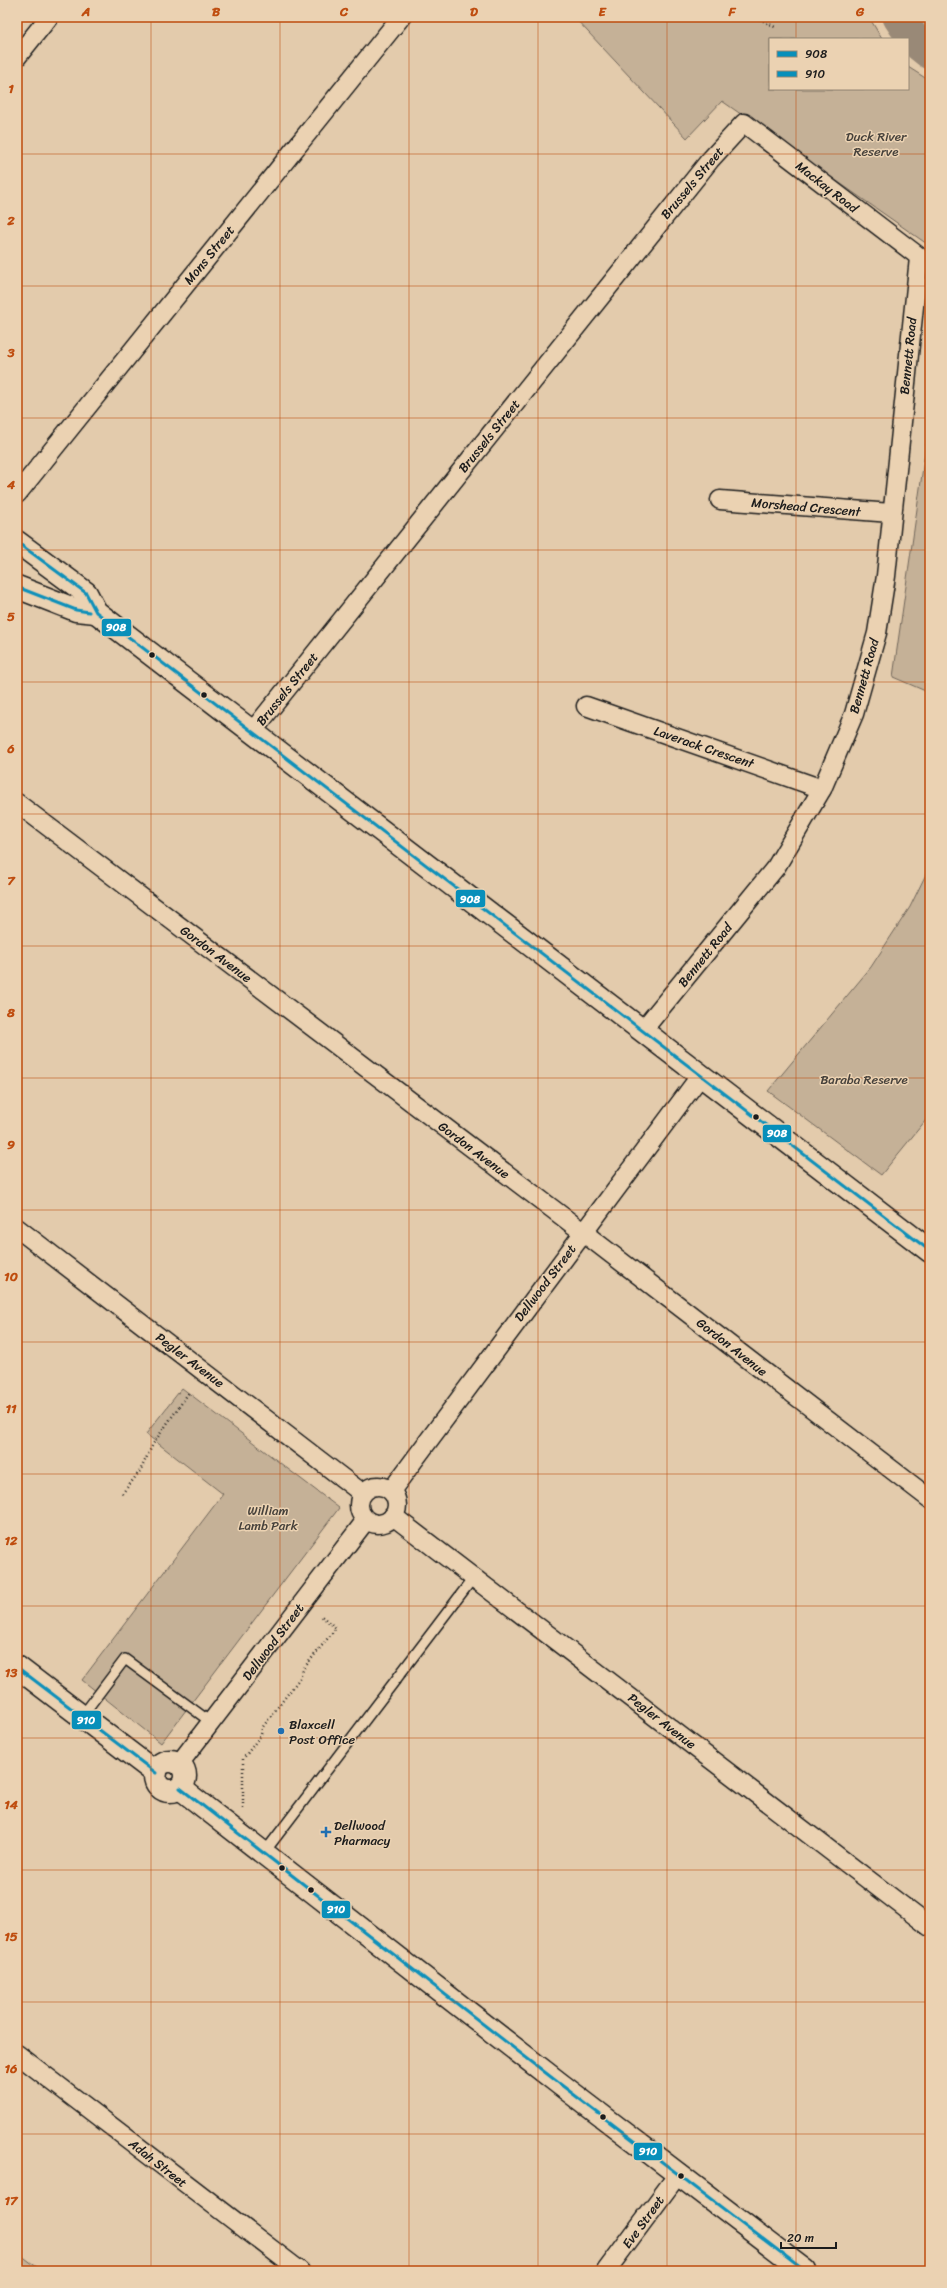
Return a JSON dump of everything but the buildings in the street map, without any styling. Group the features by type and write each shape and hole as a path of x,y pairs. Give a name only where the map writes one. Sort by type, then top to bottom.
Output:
{"main road":[{"path":"17,542 86,593 96,612 930,1251"},
{"path":"17,587 76,610 96,612"},
{"path":"17,1667 156,1774"},
{"path":"173,1762 179,1764 183,1768 185,1778 180,1788 170,1791 162,1789 157,1782 156,1774 164,1763 173,1762"},
{"path":"180,1788 560,2084 679,2173 805,2271"}],"street":[{"path":"17,57 49,17"},
{"name":"Mons Street","path":"17,494 401,17"},
{"name":"Mackay Road","path":"728,141 744,123 924,261"},
{"name":"Brussels Street","path":"252,732 705,165 728,141"},
{"name":"Bennett Road","path":"642,1031 776,867 822,789 854,714 870,661 886,576 891,514 924,261"},
{"name":"Morshead Crescent","path":"720,500 891,514"},
{"name":"Laverack Crescent","path":"586,706 822,789"},
{"name":"Gordon Avenue","path":"17,803 583,1232 930,1499"},
{"name":"Dellwood Street","path":"391,1491 701,1075"},
{"name":"Pegler Avenue","path":"17,1228 362,1493"},
{"path":"379,1485 391,1491 397,1505 393,1516 385,1522 377,1524 366,1520 362,1515 359,1506 362,1493 370,1487 379,1485"},
{"name":"Pegler Avenue","path":"393,1516 930,1927"},
{"name":"Dellwood Street","path":"179,1764 212,1723 366,1520"},
{"name":"Adah Street","path":"17,2054 300,2271"},
{"name":"Eve Street","path":"606,2271 679,2173"}],"lane":[{"path":"264,1853 474,1577"},
{"path":"82,1716 125,1659 212,1723"}],"path":[{"path":"756,17 775,27"},
{"path":"122,1494 140,1471 153,1444 190,1391"},
{"path":"243,1808 243,1759 261,1735 262,1728 300,1678 304,1668 336,1628 320,1615"}],"green space":[{"name":"Duck River Reserve","path":"574,17 869,17 881,38 769,38 769,90 909,90 909,68 930,81 930,246 722,101 687,138"},
{"path":"930,418 930,693 893,677"},
{"name":"Baraba Reserve","path":"930,866 930,1115 881,1175 768,1091 871,967 910,907"},
{"name":"William Lamb Park","path":"182,1388 339,1508 161,1743 82,1680 223,1494 146,1434"},
{"path":"17,2252 42,2271 17,2271"}],"waterway":[{"path":"899,17 915,41 930,53"}],"transit line":[{"name":"908","path":"17,542 86,593 96,612 930,1251"},
{"name":"908","path":"17,587 76,610 89,612"},
{"name":"910","path":"17,1667 156,1773"},
{"name":"910","path":"180,1788 560,2084 805,2271"}],"place":[{"name":"Blaxcell Post Office","path":"281,1731"},
{"name":"Dellwood Pharmacy","path":"326,1832"}]}
